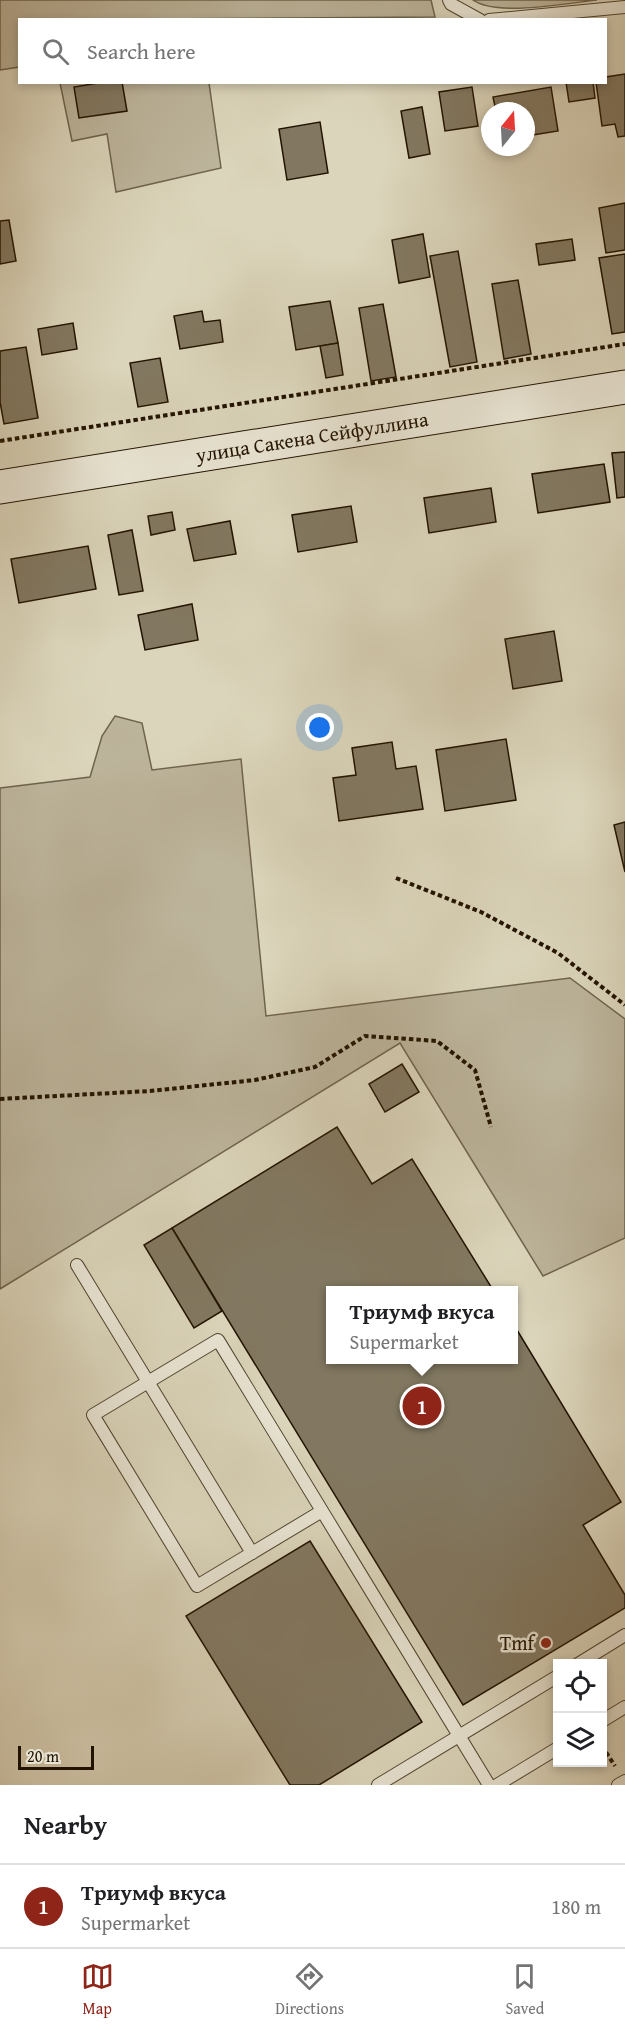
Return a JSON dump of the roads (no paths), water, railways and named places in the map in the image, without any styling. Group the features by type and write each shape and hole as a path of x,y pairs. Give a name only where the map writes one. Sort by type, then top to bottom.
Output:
{"main road":[{"name":"улица Сакена Сейфуллина","path":"0,487 625,387"}],"lane":[{"path":"449,0 451,4 476,18"},
{"path":"510,18 625,7"},
{"path":"77,1265 252,1553"},
{"path":"322,1510 197,1586 93,1415 218,1340 322,1510 489,1785"},
{"path":"586,1659 625,1635"},
{"path":"378,1785 553,1679"},
{"path":"607,1718 625,1707"},
{"path":"497,1785 553,1751"},
{"path":"618,1785 625,1781"}],"place":[{"name":"Триумф вкуса","path":"422,1406"},
{"name":"Tmf","path":"546,1643"}]}
